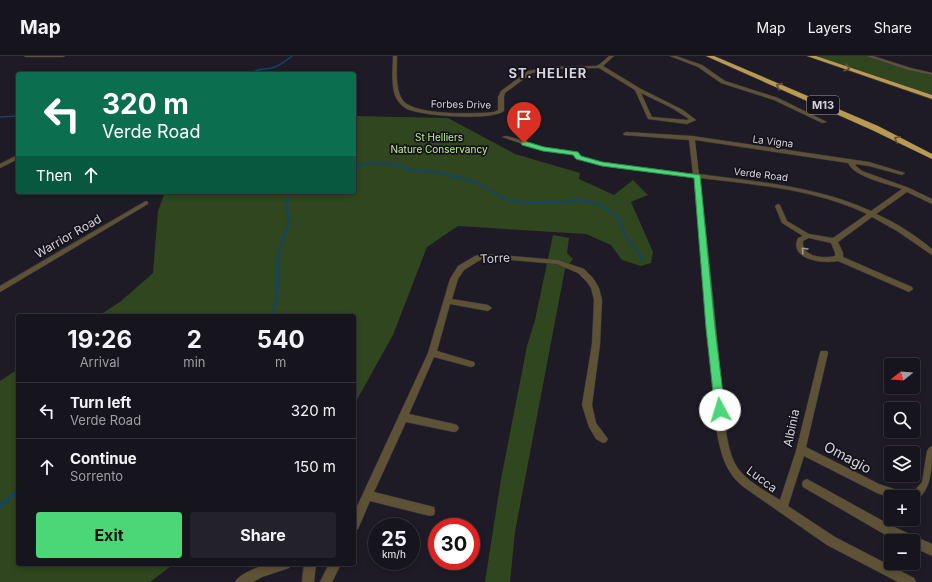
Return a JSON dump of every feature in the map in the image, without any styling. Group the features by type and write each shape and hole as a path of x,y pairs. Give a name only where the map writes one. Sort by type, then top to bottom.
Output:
{"highway":[{"path":"810,56 932,96"},
{"name":"M13","path":"712,57 875,128 932,157"}],"street":[{"path":"26,56 63,56"},
{"name":"Forbes Drive","path":"395,56 398,98 403,104 410,108 429,113 496,114 501,111 501,97 503,92 530,72 548,68 599,66"},
{"path":"612,56 599,66 637,89 681,111 693,120 687,122 650,118 637,89"},
{"path":"672,56 700,66 720,81 776,99 824,122"},
{"path":"868,56 932,74"},
{"name":"La Vigna","path":"626,134 692,138 876,166 902,173"},
{"name":"Verde Road","path":"505,136 543,149 576,153 578,157 602,164 787,187 817,193 846,202 898,227 932,253"},
{"path":"692,138 697,177"},
{"path":"0,166 16,158"},
{"path":"851,162 853,167 860,172 907,189 932,202"},
{"name":"Lucca","path":"697,177 710,328 722,438 730,463 741,480 831,541 910,582"},
{"path":"778,206 784,222 808,236 834,241 907,189"},
{"name":"Warrior Road","path":"0,289 146,203"},
{"path":"808,236 799,242 800,248 805,253 823,261 839,258 910,289"},
{"path":"834,241 839,253 839,258"},
{"name":"Torre","path":"356,521 432,353 454,278 459,270 473,260 482,257 508,257 544,260 566,264 581,271 590,280 595,288 598,300 596,344 587,405 592,424 598,436 603,439"},
{"path":"448,301 488,308"},
{"path":"432,353 470,364"},
{"name":"Albinia","path":"782,508 801,449 810,405 824,353"},
{"path":"403,417 454,428"},
{"name":"Omagio","path":"801,449 884,490"},
{"path":"920,494 925,492 929,483 932,451"},
{"path":"806,484 897,534"},
{"path":"368,495 430,511"},
{"path":"920,544 932,550"},
{"path":"241,582 260,572 279,566"},
{"path":"308,582 310,566"},
{"path":"326,582 334,566"}],"green space":[{"path":"810,56 868,56 932,74 932,97"},
{"name":"St Helliers Nature Conservancy","path":"356,116 448,118 515,154 580,173 579,179 614,195 633,180 648,195 631,202 653,252 651,263 641,266 622,260 611,245 586,234 458,226 427,247 393,335 356,401 356,314 101,314 120,302 153,273 158,211 164,194 356,194"},
{"path":"553,235 569,238 567,253 573,259 565,269 515,532 510,582 485,582 501,479 527,346 535,320"},
{"path":"16,370 16,566 171,566 150,582 0,582 0,381"}],"waterway":[{"path":"253,72 278,66 292,56"},
{"path":"0,117 16,116"},
{"path":"356,166 368,163 393,164 410,170 436,172 475,182 507,200 527,203 554,203 581,200 599,204 617,216 625,235 642,258"},
{"path":"278,257 279,249 288,224 287,201 289,194"},
{"path":"273,314 277,297 278,257"},
{"path":"0,506 16,493"}],"district":[{"name":"ST. HELIER","path":"548,73"}],"route":[{"path":"524,143 543,149 576,153 576,156 578,157 602,164 697,177 704,238 710,328 720,410"}]}
